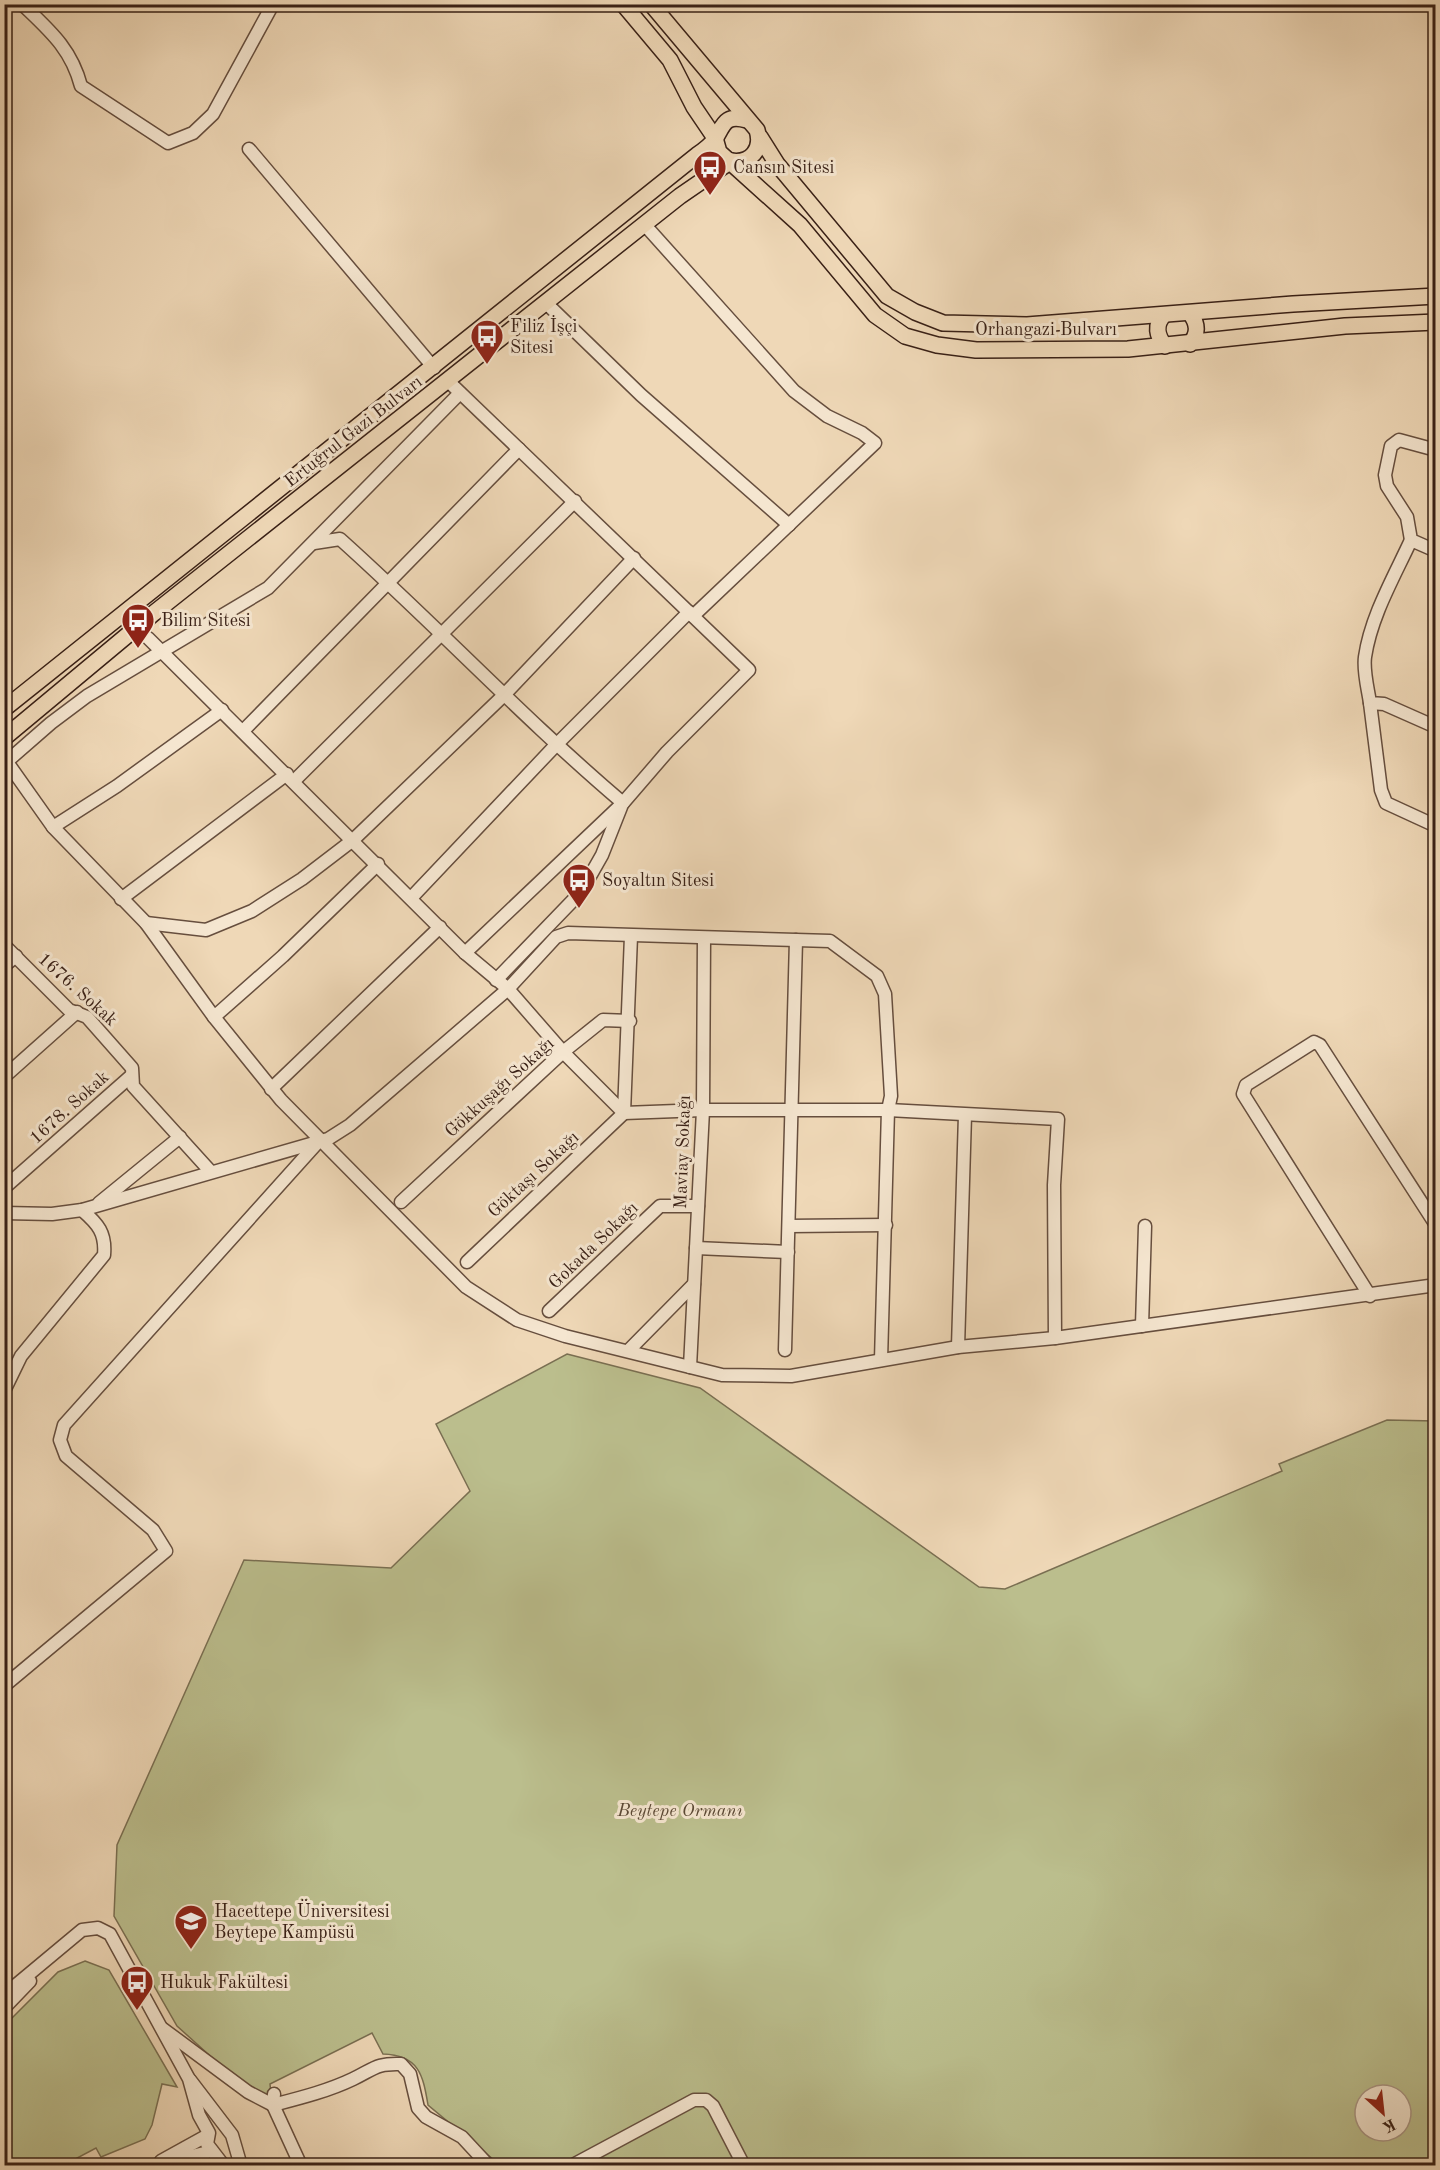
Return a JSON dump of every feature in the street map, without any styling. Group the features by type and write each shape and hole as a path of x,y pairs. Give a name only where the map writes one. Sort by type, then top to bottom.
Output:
{"main road":[{"name":"Orhangazi Bulvarı","path":"623,4 669,60 694,107 715,138 719,152 800,225 875,315 905,336 937,345 976,350 1166,346 1345,326 1436,322"},
{"name":"Orhangazi Bulvarı","path":"651,4 757,130 777,164 887,296 915,312 944,322 972,326 1027,325 1293,304 1436,296"},
{"path":"715,138 717,131 726,121 740,118 747,120"},
{"path":"730,161 738,162 752,157 757,152 760,137"},
{"name":"Ertuğrul Gazi Bulvarı","path":"4,709 434,368 715,138"},
{"name":"Ertuğrul Gazi Bulvarı","path":"4,738 154,613 644,224 711,172 730,161"},
{"path":"1190,313 1196,323 1197,332 1190,344"},
{"path":"1164,315 1159,319 1158,333 1166,346"}],"street":[{"path":"22,4 59,38 77,71 81,86 168,143 193,133 213,114 273,4"},
{"path":"249,149 434,368"},
{"path":"412,897 555,746 691,614 875,443 862,433 827,416 794,391 644,224"},
{"path":"546,303 641,395 789,525"},
{"path":"448,381 749,670 667,752 623,803 465,953"},
{"path":"460,393 268,588 87,696 51,723 6,763 53,827 146,923 214,1017 271,1089 320,1141 477,1295 517,1320 628,1351 722,1375 790,1376 958,1347 1056,1338 1436,1285"},
{"path":"1436,450 1398,440 1391,446 1385,475 1387,486 1407,517 1411,540 1376,619 1365,658 1380,790 1386,803 1436,826"},
{"path":"243,731 519,449"},
{"path":"121,899 290,778 441,634 575,501"},
{"path":"314,543 340,539 388,582 555,746 623,803"},
{"path":"1411,540 1436,551"},
{"path":"146,923 206,930 252,911 302,879 353,840 503,696 634,558"},
{"path":"148,638 154,613"},
{"path":"148,638 412,897 465,953 508,989 563,1052 624,1113 702,1110 888,1110 1058,1119 1054,1185 1056,1338"},
{"path":"119,641 148,638"},
{"path":"1370,703 1384,704 1436,727"},
{"path":"53,827 117,786 222,710"},
{"path":"496,980 581,892 602,855 623,803"},
{"path":"214,1017 283,956 378,864"},
{"path":"271,1089 440,927"},
{"path":"4,1213 52,1214 88,1209 320,1141 350,1125 508,989 556,937 568,933 830,941 877,976 885,994 891,1095 888,1110 881,1360"},
{"path":"624,1113 630,1022 631,936"},
{"name":"Maviay Sokağı","path":"690,1367 702,1110 704,938"},
{"path":"785,1350 796,940"},
{"name":"1676. Sokak","path":"4,945 69,1010 87,1017 132,1068 130,1076 133,1086 211,1172"},
{"path":"4,966 16,956"},
{"path":"4,1077 77,1012"},
{"name":"Gökkuşağı Sokağı","path":"401,1202 563,1052 603,1020 630,1022"},
{"path":"1370,1296 1243,1094 1246,1085 1314,1042 1320,1045 1432,1210 1436,1225"},
{"name":"1678. Sokak","path":"4,1188 130,1076"},
{"name":"Göktaşı Sokağı","path":"467,1262 624,1113"},
{"path":"958,1347 965,1115"},
{"path":"88,1209 180,1137"},
{"path":"4,1686 166,1551 153,1530 66,1456 60,1440 64,1425 320,1141"},
{"name":"Gokada Sokağı","path":"549,1311 660,1206 698,1206"},
{"path":"4,1391 21,1356 104,1255 105,1241 99,1224 88,1209"},
{"path":"789,1226 886,1225"},
{"path":"1142,1326 1145,1226"},
{"path":"696,1248 788,1252"},
{"path":"628,1351 694,1284"},
{"path":"4,1995 82,1930 98,1928 110,1934 189,2079 199,2115 208,2134 207,2144 224,2166"},
{"path":"4,2008 33,1978 46,1958"},
{"path":"163,2029 248,2092 273,2100 306,2097 353,2079 381,2063 401,2064 410,2074 418,2108 426,2117 462,2137 489,2166"},
{"path":"189,2079 200,2090 232,2135 233,2144 242,2166"},
{"path":"273,2100 301,2166"},
{"path":"571,2166 694,2100 706,2100 713,2106 744,2166"},
{"path":"156,2165 216,2128 225,2128"},
{"path":"156,2165 212,2151 224,2153 233,2144"}],"green space":[{"name":"Beytepe Ormanı","path":"567,1354 700,1388 979,1587 1005,1589 1282,1471 1279,1464 1387,1420 1435,1421 1435,2165 500,2165 428,2105 424,2085 417,2069 405,2058 383,2054 372,2033 270,2084 271,2094 261,2095 229,2073 177,2026 114,1916 117,1845 244,1560 391,1568 470,1491 436,1424"},
{"path":"85,1961 109,1970 177,2087 162,2084 152,2125 145,2139 101,2157 96,2148 64,2165 5,2165 5,2025 58,1972"}],"place":[{"name":"Cansın Sitesi","path":"710,196"},
{"name":"Filiz İşçi Sitesi","path":"487,365"},
{"name":"Bilim Sitesi","path":"138,649"},
{"name":"Soyaltın Sitesi","path":"579,909"},
{"name":"Hacettepe Üniversitesi Beytepe Kampüsü","path":"191,1950"},
{"name":"Hukuk Fakültesi","path":"137,2011"}]}
